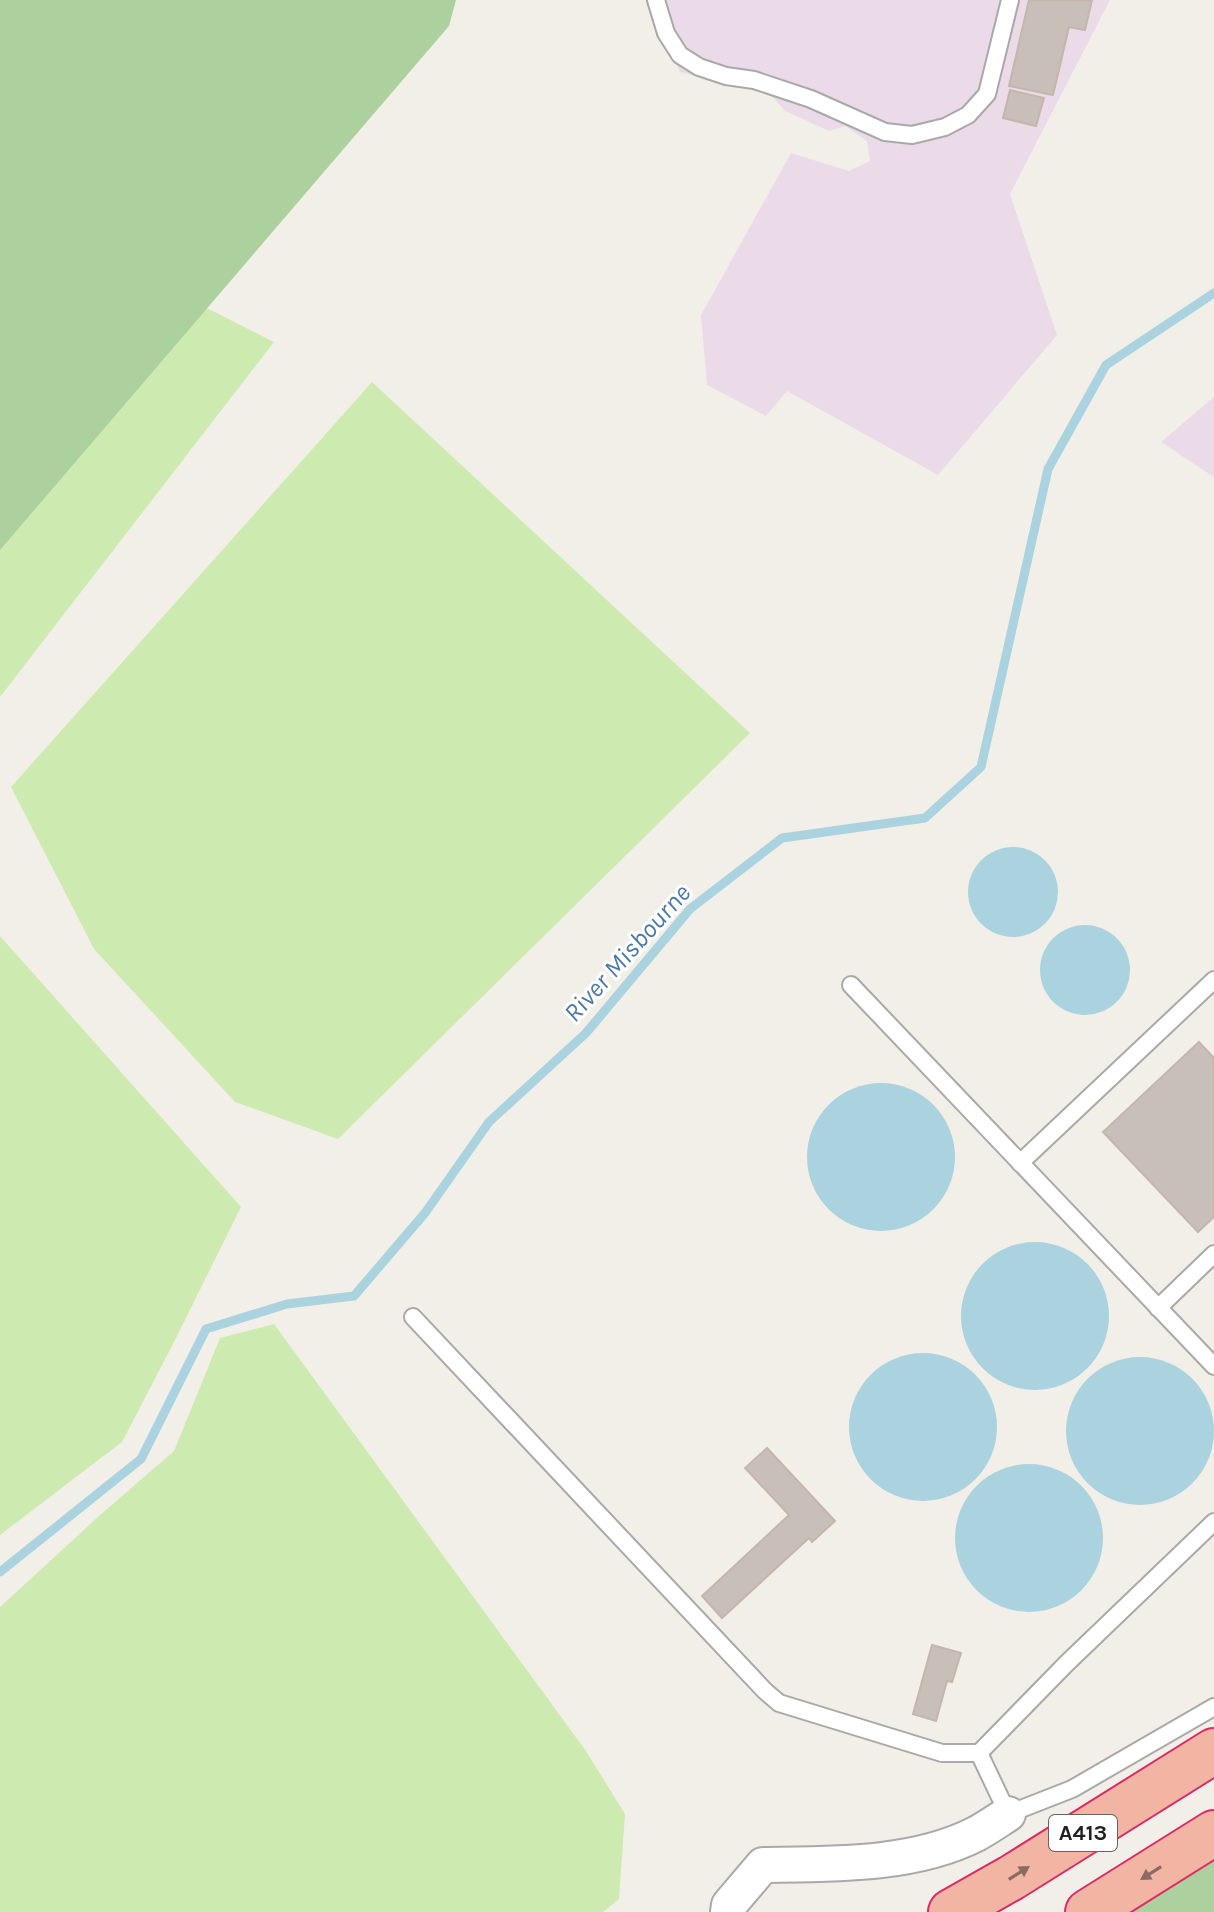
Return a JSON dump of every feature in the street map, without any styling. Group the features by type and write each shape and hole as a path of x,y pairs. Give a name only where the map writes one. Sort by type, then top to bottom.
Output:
{"highway":[{"name":"A413","path":"951,1912 1214,1751"},
{"path":"1088,1912 1214,1833"}],"street":[{"path":"728,1912 729,1905 763,1865 855,1864 933,1851 975,1834 1008,1814"}],"lane":[{"path":"656,0 666,33 680,55 699,67 726,76 754,80 811,99 885,132 912,135 945,127 968,115 987,94 1010,0"},
{"path":"1020,1163 1214,980"},
{"path":"851,985 1214,1366"},
{"path":"1158,1308 1214,1254"},
{"path":"413,1317 779,1703 942,1753 979,1753 1067,1663 1214,1522"},
{"path":"979,1753 1008,1814 1072,1789 1214,1707"}],"shaded area":[{"path":"646,0 1110,0 1010,194 1057,335 938,475 787,391 766,416 707,385 701,315 791,153 849,171 870,161 867,141 845,126 829,131 785,111 770,94 680,72"},
{"path":"1214,397 1214,477 1161,442"}],"green space":[{"path":"0,0 456,0 449,26 0,550"},
{"path":"191,300 274,342 0,697 0,522"},
{"path":"372,382 750,733 338,1139 235,1102 94,949 11,787"},
{"path":"0,936 241,1207 122,1442 0,1535"},
{"path":"274,1324 586,1751 625,1814 619,1899 603,1912 0,1912 0,1607 174,1451 220,1338"},
{"path":"1214,1859 1214,1912 1122,1912"}],"water":[{"path":"1013,847 1030,851 1045,860 1054,875 1058,892 1054,909 1045,924 1030,933 1013,937 996,933 981,924 972,909 968,892 972,875 981,860 996,851"},
{"path":"1085,925 1102,929 1117,938 1126,953 1130,970 1126,987 1117,1002 1102,1011 1085,1015 1068,1011 1053,1002 1044,987 1040,970 1044,953 1053,938 1068,929"},
{"path":"881,1083 909,1089 933,1105 949,1129 955,1157 949,1185 933,1209 909,1225 881,1231 853,1225 829,1209 813,1185 807,1157 813,1129 829,1105 853,1089"},
{"path":"1035,1242 1063,1248 1087,1264 1103,1288 1109,1316 1103,1344 1087,1368 1063,1384 1035,1390 1007,1384 983,1368 967,1344 961,1316 967,1288 983,1264 1007,1248"},
{"path":"923,1353 951,1359 975,1375 991,1399 997,1427 991,1455 975,1479 951,1495 923,1501 895,1495 871,1479 855,1455 849,1427 855,1399 871,1375 895,1359"},
{"path":"1140,1357 1168,1363 1192,1379 1208,1403 1214,1431 1208,1459 1192,1483 1168,1499 1140,1505 1112,1499 1088,1483 1072,1459 1066,1431 1072,1403 1088,1379 1112,1363"},
{"path":"1029,1464 1057,1470 1081,1486 1097,1510 1103,1538 1097,1566 1081,1590 1057,1606 1029,1612 1001,1606 977,1590 961,1566 955,1538 961,1510 977,1486 1001,1470"}],"building":[{"path":"1029,0 1092,0 1085,30 1069,27 1053,95 1009,86"},
{"path":"1010,90 1044,98 1036,126 1003,118"},
{"path":"1199,1042 1214,1058 1214,1217 1198,1232 1103,1132"},
{"path":"767,1448 835,1521 812,1542 809,1538 722,1618 702,1596 789,1515 745,1468"},
{"path":"932,1645 961,1653 952,1682 947,1681 936,1721 913,1714"}],"waterway":[{"name":"River Misbourne","path":"0,1572 141,1459 206,1329 287,1304 354,1296 425,1213 489,1122 586,1033 690,909 782,838 925,818 981,767 1048,469 1106,365 1214,293"}]}
